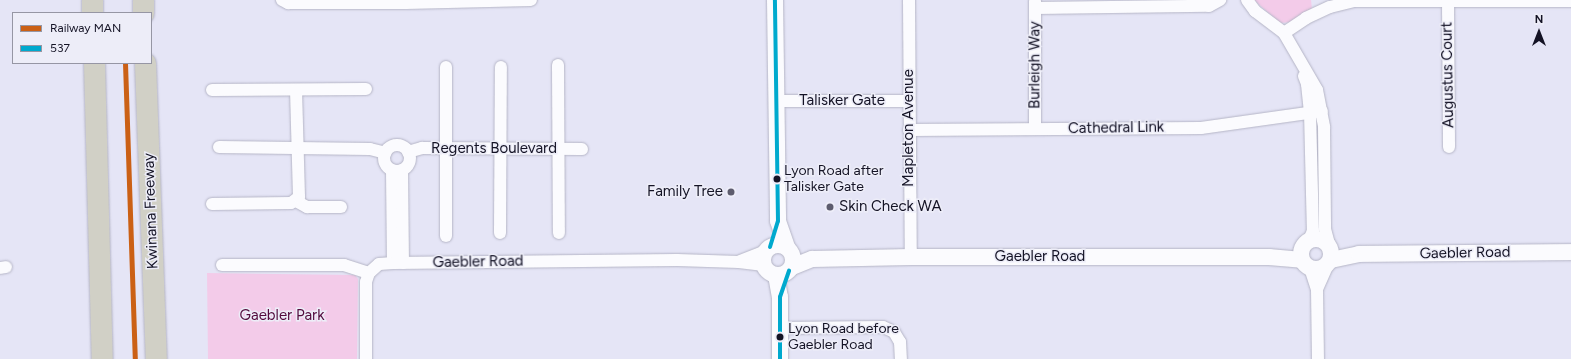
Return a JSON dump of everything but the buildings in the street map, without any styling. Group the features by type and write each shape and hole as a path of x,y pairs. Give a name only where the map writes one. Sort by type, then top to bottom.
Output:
{"highway":[{"path":"92,0 92,12"},
{"path":"142,0 143,12"},
{"path":"94,64 102,359"},
{"name":"Kwinana Freeway","path":"145,64 156,359"}],"street":[{"path":"282,0 288,3 532,0"},
{"path":"775,0 778,221 776,263"},
{"name":"Mapleton Avenue","path":"909,0 910,257"},
{"path":"1035,4 1209,6 1220,0"},
{"path":"1246,0 1255,11 1286,37 1317,90 1322,111 1325,229 1329,254 1317,289"},
{"path":"1286,37 1306,18 1330,7 1354,1 1571,1"},
{"name":"Augustus Court","path":"1448,2 1449,147"},
{"name":"Burleigh Way","path":"1035,4 1035,129"},
{"path":"1286,37 1307,84 1310,112 1313,231 1306,254 1317,289 1318,359"},
{"path":"558,65 559,233"},
{"path":"500,233 501,67"},
{"path":"446,68 446,236"},
{"path":"212,90 366,89"},
{"path":"212,204 291,203 296,201 299,197 296,90"},
{"name":"Talisker Gate","path":"776,102 909,101"},
{"name":"Cathedral Link","path":"909,130 1201,128 1322,111"},
{"path":"219,147 370,149 386,153 396,146 404,148 408,152 409,162 397,170"},
{"name":"Regents Boulevard","path":"408,152 414,149 447,148 582,149"},
{"path":"386,153 385,163 397,170"},
{"path":"397,170 398,263"},
{"path":"296,201 307,207 341,207"},
{"path":"778,221 788,249"},
{"name":"Gaebler Road","path":"369,273 379,264 398,263 776,263 812,260 910,257 1269,257 1306,254 1320,239 1329,254"},
{"path":"780,359 780,297 775,245 788,249"},
{"name":"Gaebler Road","path":"788,249 812,260"},
{"name":"Gaebler Road","path":"1329,254 1571,252"},
{"name":"Gaebler Road","path":"1306,254 1320,269 1329,254"},
{"path":"222,265 344,265 369,273 366,282 366,359"},
{"path":"781,328 883,327 894,332 900,342 901,359"}],"green space":[{"path":"1254,0 1311,0 1312,9 1292,22 1280,23"},
{"name":"Gaebler Park","path":"207,273 355,275 358,279 357,359 208,359"}],"rail line":[{"name":"MAN","path":"125,64 135,359"}],"transit line":[{"name":"537","path":"770,247 778,221 775,0"},
{"name":"537","path":"780,359 780,297 789,271"}],"place":[{"name":"Lyon Road after Talisker Gate","path":"777,179"},
{"name":"Family Tree","path":"731,192"},
{"name":"Skin Check WA","path":"830,207"},
{"name":"Lyon Road before Gaebler Road","path":"780,337"}]}
